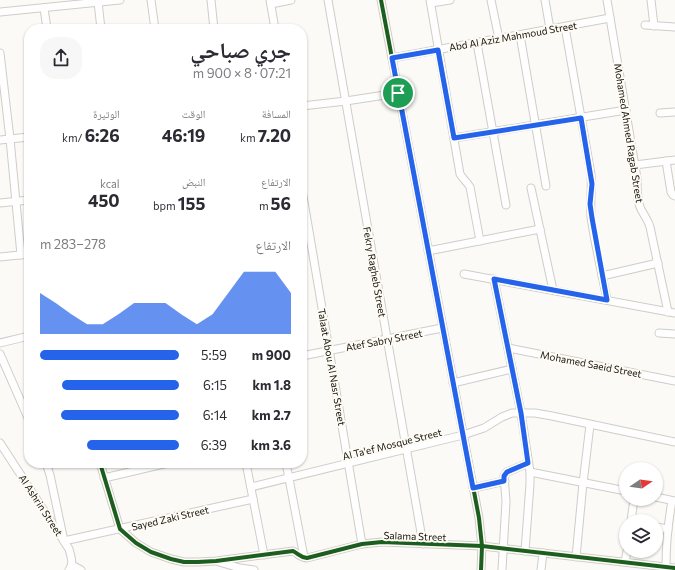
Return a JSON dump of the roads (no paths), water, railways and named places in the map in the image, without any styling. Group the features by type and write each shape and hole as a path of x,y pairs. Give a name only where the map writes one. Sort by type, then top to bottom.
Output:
{"street":[{"path":"0,12 120,0"},
{"path":"152,0 154,24"},
{"path":"211,0 213,24"},
{"path":"274,24 270,2 291,0"},
{"name":"Fekry Ragheb Street","path":"328,0 423,544"},
{"path":"381,0 481,528 481,570"},
{"path":"450,0 430,2 460,174 470,187 480,240"},
{"path":"491,0 499,39"},
{"path":"545,0 550,29"},
{"name":"Mohamed Ahmed Ragab Street","path":"607,0 635,166 639,204 648,220 671,312"},
{"path":"651,0 654,26"},
{"path":"98,2 100,24"},
{"path":"44,8 46,24"},
{"name":"Abd Al Aziz Mahmoud Street","path":"392,58 610,18"},
{"path":"645,25 675,27"},
{"path":"565,27 592,184 590,204 607,300"},
{"path":"520,35 546,186"},
{"path":"477,43 506,206"},
{"path":"0,54 21,255"},
{"path":"307,105 398,93"},
{"path":"454,138 626,110"},
{"path":"660,113 675,112"},
{"path":"0,140 24,138"},
{"path":"635,166 675,160"},
{"path":"666,161 671,192 675,196"},
{"path":"531,188 553,290"},
{"path":"0,203 24,200"},
{"name":"Talaat Abou Al Nasr Street","path":"307,220 362,544"},
{"path":"428,251 540,229"},
{"path":"0,257 24,255"},
{"path":"602,276 658,263"},
{"path":"464,274 671,312"},
{"path":"494,279 521,413 530,472 525,551"},
{"name":"Atef Sabry Street","path":"307,355 442,328"},
{"path":"659,333 675,334"},
{"path":"0,343 24,337"},
{"name":"Mohamed Saeid Street","path":"508,348 675,381"},
{"path":"0,354 24,409"},
{"path":"453,383 512,369"},
{"name":"Al Ta'ef Mosque Street","path":"251,487 463,435 484,428 512,413 552,416 675,442"},
{"path":"576,557 590,424"},
{"name":"Al Ashrin Street","path":"0,443 69,549 72,560 71,568"},
{"path":"502,570 506,501 504,476 507,472 528,463"},
{"path":"48,468 64,541"},
{"path":"101,468 120,529"},
{"path":"104,478 147,468"},
{"path":"247,468 264,555"},
{"path":"287,468 304,557"},
{"path":"530,472 619,490"},
{"path":"473,488 504,481"},
{"name":"Sayed Zaki Street","path":"64,541 253,499"},
{"path":"663,499 674,501 666,545 666,567"},
{"path":"663,528 668,529"},
{"name":"Salama Street","path":"120,529 136,543 151,552 184,562 216,561 293,551 300,557 310,557 362,544 382,542 482,546 625,562 642,567 675,568"},
{"path":"542,570 543,553"},
{"path":"625,562 626,558"},
{"path":"216,561 253,570"},
{"path":"71,568 81,570"}]}
